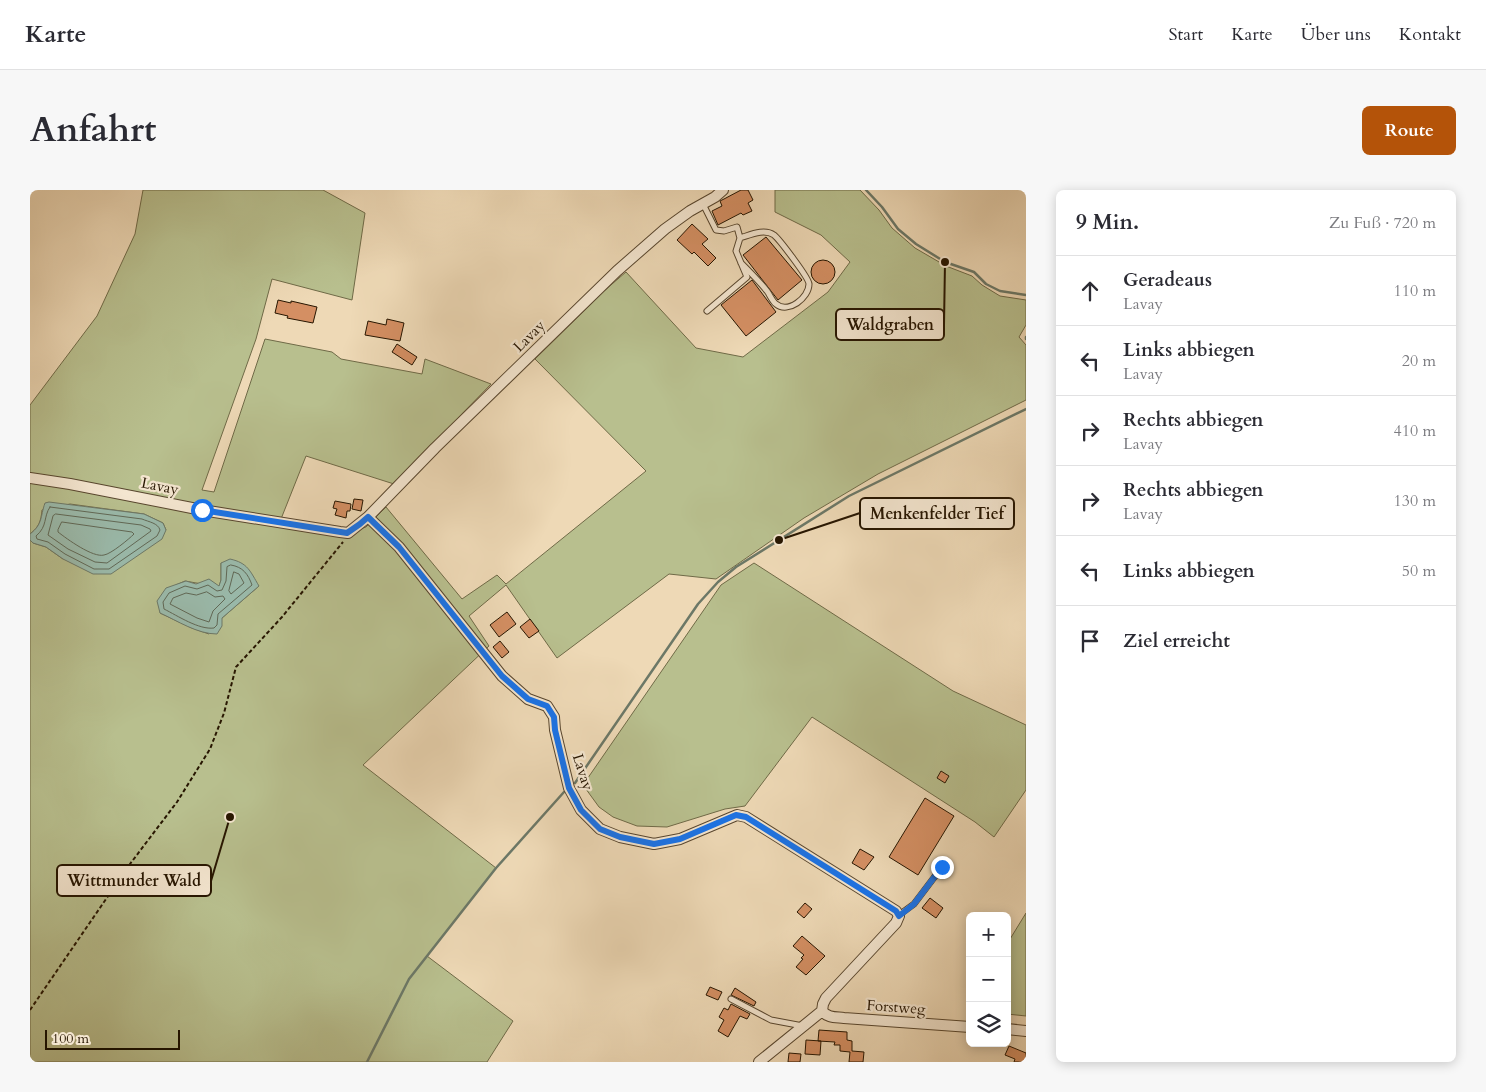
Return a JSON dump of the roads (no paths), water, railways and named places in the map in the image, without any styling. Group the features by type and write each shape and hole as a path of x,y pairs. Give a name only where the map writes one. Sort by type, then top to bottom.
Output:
{"street":[{"name":"Lavay","path":"30,478 202,510 348,533 368,517 429,454 617,271 665,229 723,190"},
{"name":"Lavay","path":"368,517 399,547 502,676 528,699 547,706 554,717 555,730 569,788 581,810 600,829 620,837 654,844 680,839 736,815 746,817 896,911 899,916"},
{"path":"759,1062 822,1010 822,1004 826,998 896,923 899,916"},
{"name":"Forstweg","path":"822,1010 830,1017 966,1027"},
{"path":"1011,1030 1026,1031"}],"lane":[{"path":"703,204 716,230 724,231 737,227 740,238 736,251 747,277 707,311"},
{"path":"740,238 763,232 773,234 805,274 809,283 808,290 794,305 787,308 776,304 755,276 741,263"},
{"path":"899,916 914,904 942,867"},
{"path":"731,1000 771,1020 803,1026"}],"water":[{"path":"45,503 144,514 163,523 166,530 162,539 111,574 93,574 30,540 30,534 39,523"},
{"path":"230,559 245,565 259,586 222,618 222,626 217,634 202,632 160,613 157,601 166,588 186,581 196,584 209,579 219,586 221,563"}],"waterway":[{"path":"866,190 882,207 898,229 916,244 945,262 974,272 986,284 1000,291 1026,295"},
{"path":"575,783 698,604 718,582 736,567 849,496 1026,409"},
{"path":"367,1062 409,979 496,868 564,792"}],"place":[{"name":"Waldgraben","path":"945,262"},
{"name":"Menkenfelder Tief","path":"779,540"},
{"name":"Wittmunder Wald","path":"230,817"}]}
